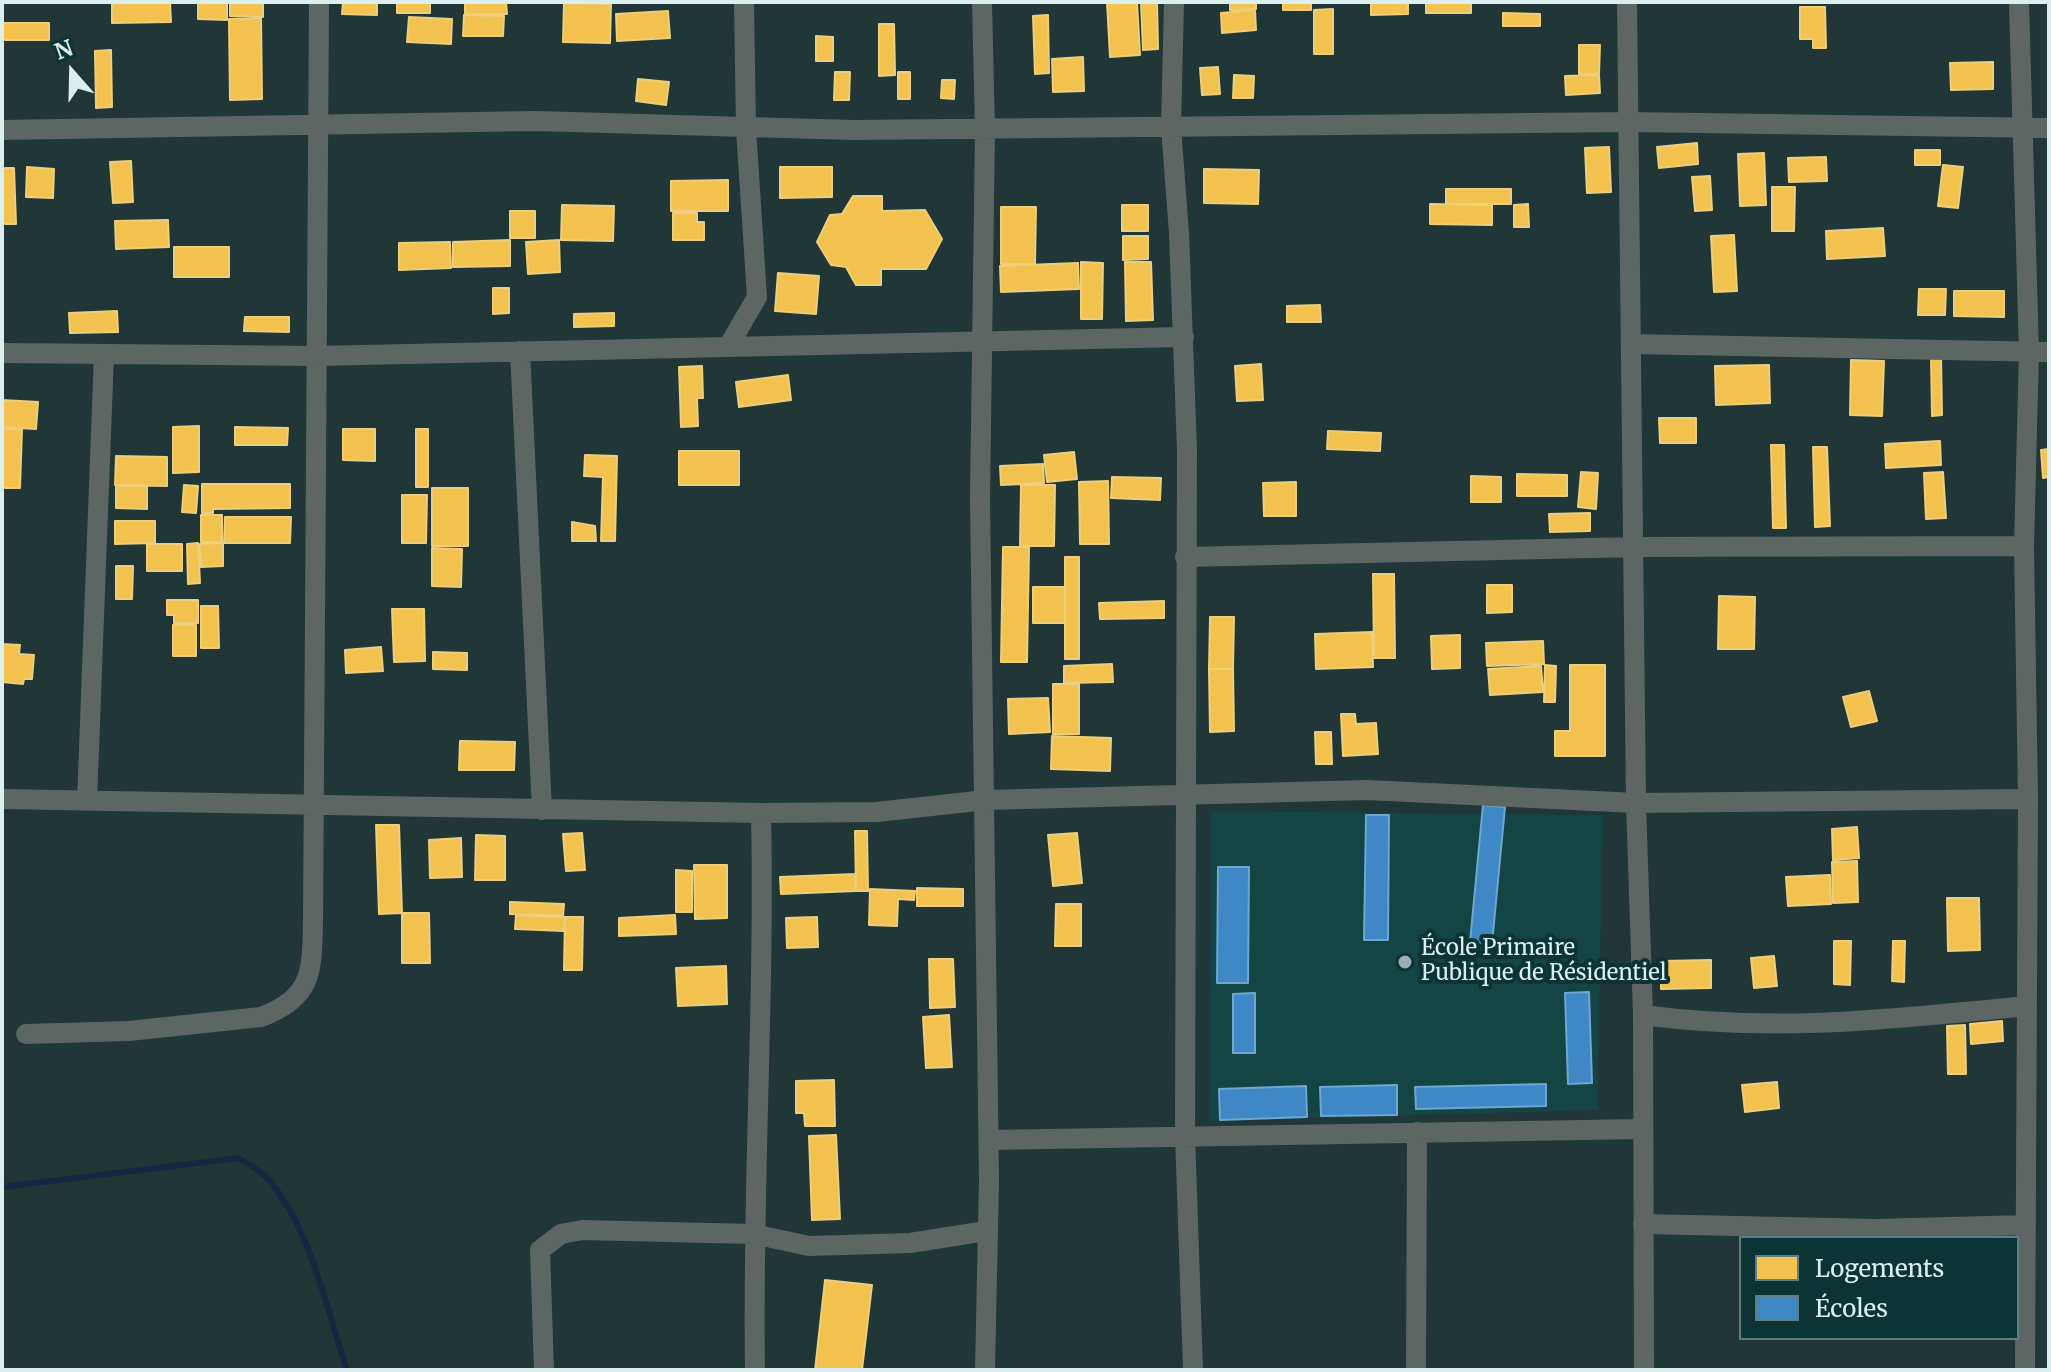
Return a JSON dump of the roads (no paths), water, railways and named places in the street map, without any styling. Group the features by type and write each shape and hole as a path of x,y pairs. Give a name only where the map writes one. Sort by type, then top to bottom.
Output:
{"street":[{"path":"26,1034 129,1031 261,1017 298,996 306,985 312,958 319,2"},
{"path":"728,347 757,297 746,129 744,2"},
{"path":"982,2 985,130 980,341 989,1140 985,1370"},
{"path":"1174,2 1171,127 1184,337 1187,793 1185,1134 1193,1370"},
{"path":"1627,2 1636,803 1643,1015 1644,1370"},
{"path":"2019,2 2020,128 2039,352 2024,546 2028,799 2025,1370"},
{"path":"2,130 535,121 746,129 985,130 1628,122 2049,128"},
{"path":"2,353 317,356 1184,337"},
{"path":"1632,344 2039,352"},
{"path":"520,351 542,810"},
{"path":"87,801 104,354"},
{"path":"1185,557 1635,547 2024,546"},
{"path":"2,799 761,813 877,812 986,800 1367,790 1636,803 2028,799"},
{"path":"755,1370 753,1234 763,922 761,813"},
{"path":"1643,1015 1753,1026 1798,1025 2027,1006"},
{"path":"989,1140 1185,1134 1642,1129"},
{"path":"1416,1370 1417,1132"},
{"path":"1643,1224 1876,1229 2026,1225"},
{"path":"544,1370 540,1250 561,1234 582,1230 753,1234 825,1246 910,1243 986,1231"}],"waterway":[{"path":"2,1187 239,1158 269,1180 296,1222 316,1271 347,1370"}],"place":[{"name":"École Primaire Publique de Résidentiel","path":"1405,962"}]}
